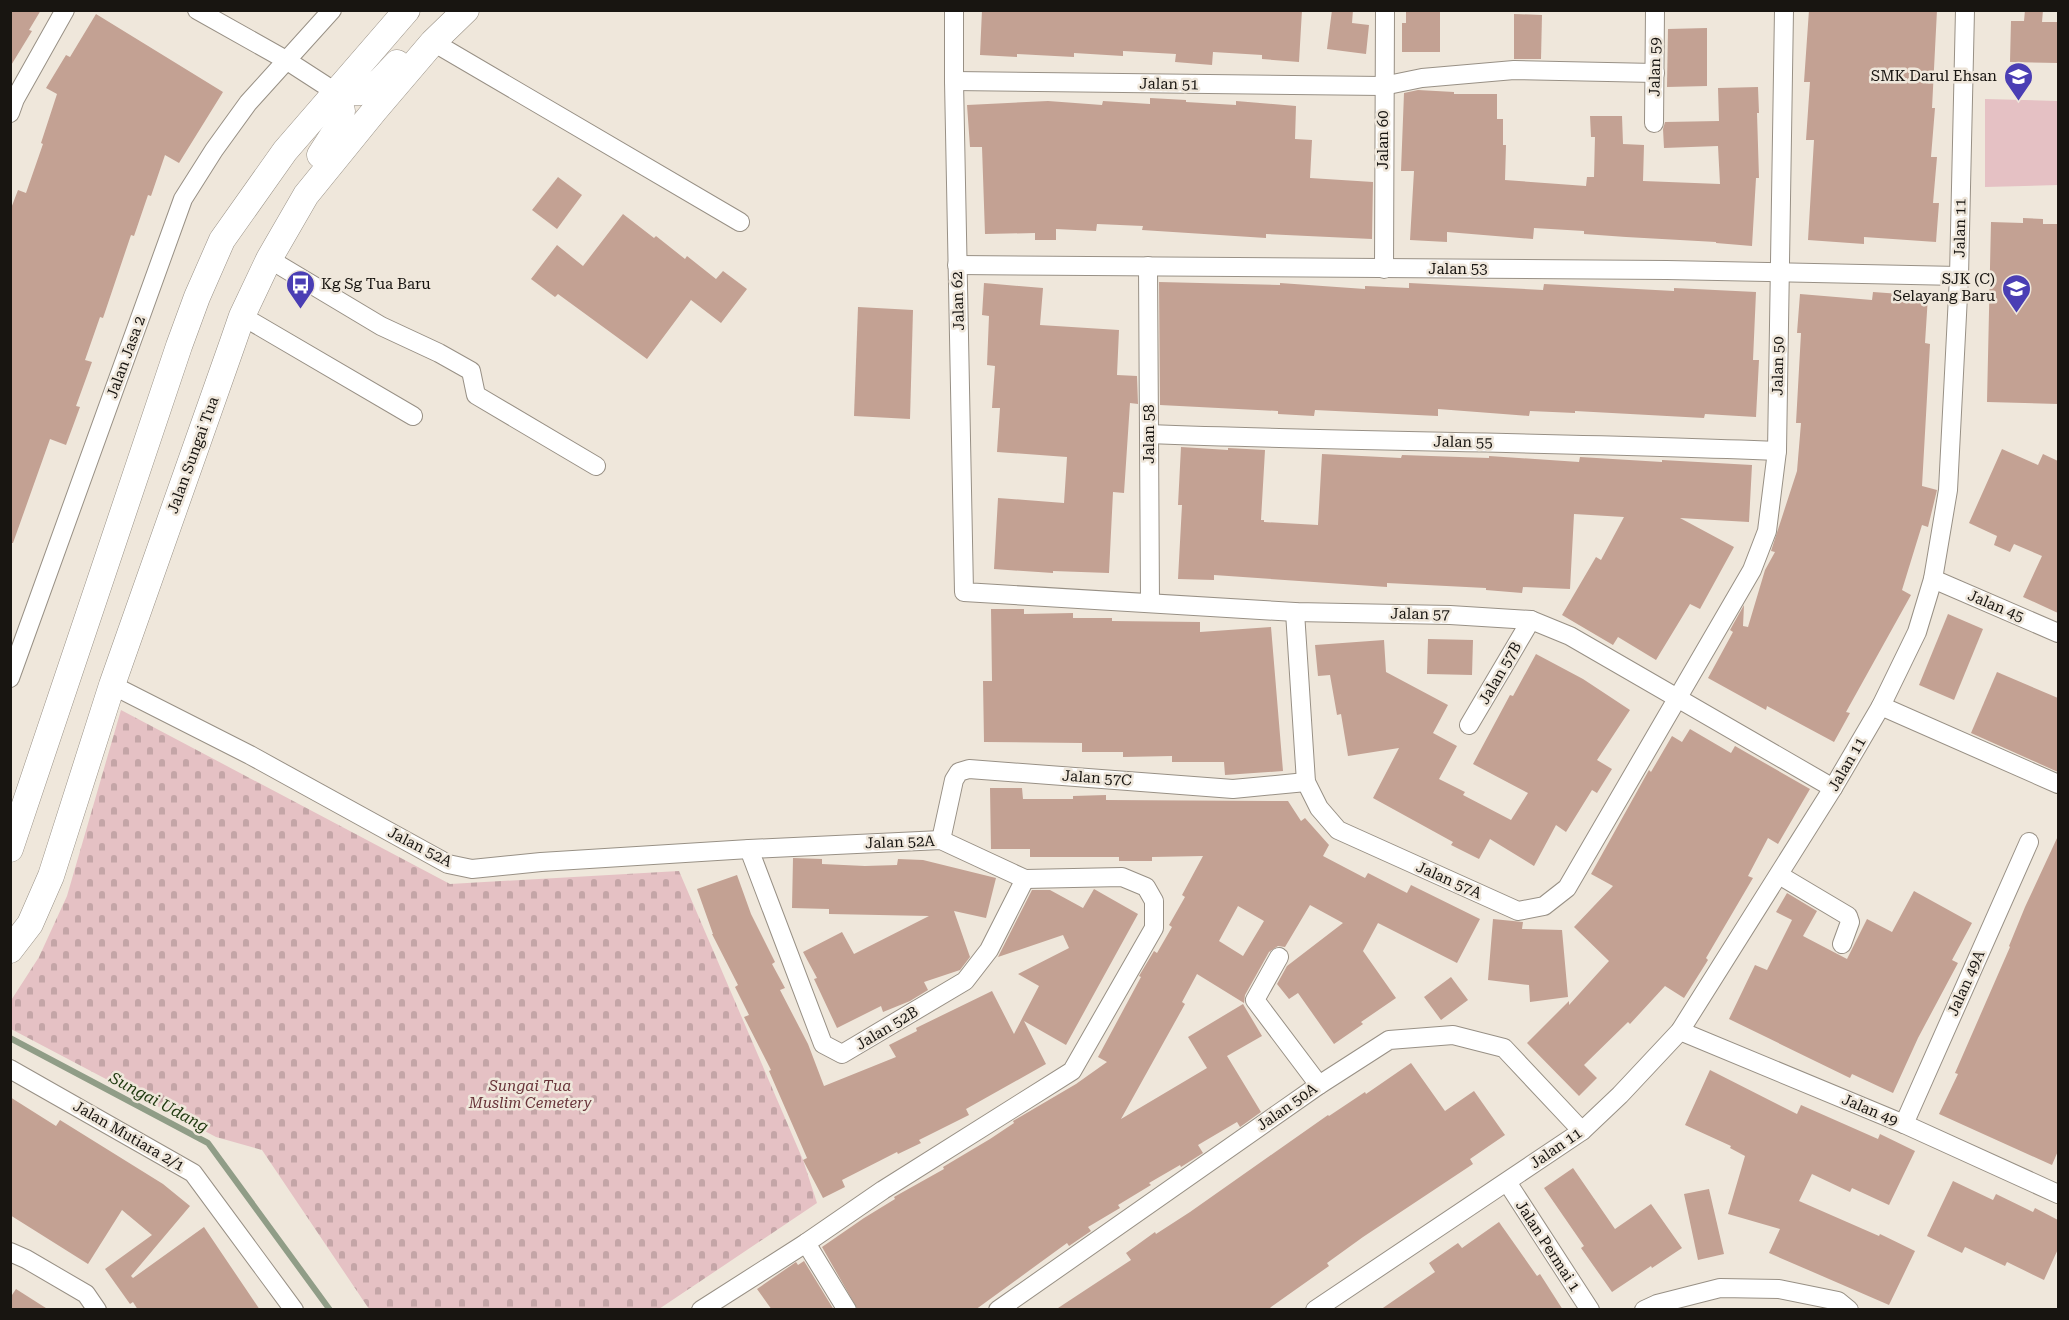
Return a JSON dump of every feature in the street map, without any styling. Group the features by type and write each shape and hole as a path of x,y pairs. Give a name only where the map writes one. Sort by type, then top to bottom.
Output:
{"main road":[{"path":"10,849 179,346 222,240 285,151 407,10"},
{"path":"337,93 361,92 380,81 446,10"},
{"name":"Jalan Sungai Tua","path":"10,951 30,924 51,876 112,685 242,316 275,248 306,195 433,42 466,10"},
{"path":"275,248 292,196 338,127 342,111 337,93"}],"street":[{"path":"10,113 15,99 65,10"},
{"path":"197,10 286,60 337,93"},
{"name":"Jalan Jasa 2","path":"10,678 183,199 214,150 248,103 332,10"},
{"name":"Jalan 62","path":"954,10 964,592"},
{"name":"Jalan 60","path":"1384,269 1385,10"},
{"name":"Jalan 59","path":"1654,123 1655,10"},
{"name":"Jalan 50","path":"1678,699 1752,570 1767,531 1777,451 1784,10"},
{"name":"Jalan 11","path":"1316,1310 1581,1131 1620,1095 1680,1031 1833,788 1881,706 1917,633 1933,579 1948,490 1959,276 1965,10"},
{"path":"433,42 740,222"},
{"name":"Jalan 51","path":"954,81 1383,86 1422,78 1514,70 1654,72"},
{"path":"275,248 381,326 471,371 476,395 596,466"},
{"name":"Jalan 53","path":"957,265 1667,270 1959,276"},
{"name":"Jalan 58","path":"1148,266 1150,602"},
{"path":"242,316 414,416"},
{"name":"Jalan 55","path":"1149,434 1278,439 1663,446 1777,451"},
{"name":"Jalan 45","path":"1933,579 2058,633"},
{"name":"Jalan 57","path":"964,592 1295,612 1450,615 1531,620 1569,636 1833,788"},
{"name":"Jalan 57A","path":"1295,612 1306,782 1319,808 1338,830 1518,911 1544,906 1567,888 1678,699"},
{"name":"Jalan 57B","path":"1469,725 1531,620"},
{"name":"Jalan 52A","path":"112,685 250,755 448,864 472,869 541,862 749,849 941,840 1025,879 1122,877 1146,887 1154,901 1154,928 1072,1071 883,1190 806,1243 701,1310"},
{"path":"1881,706 2058,784"},
{"name":"Jalan 57C","path":"941,840 954,780 959,772 969,769 1233,789 1306,782"},
{"name":"Jalan 49A","path":"1904,1124 2029,842"},
{"name":"Jalan 52B","path":"749,849 823,1044 842,1054 965,981 989,950 1025,879"},
{"path":"1779,875 1848,916 1850,922 1842,944"},
{"path":"1279,957 1255,1000 1319,1085"},
{"name":"Jalan 49","path":"1680,1031 1904,1124 2058,1194"},
{"name":"Jalan 50A","path":"998,1310 1319,1085 1389,1040 1453,1035 1504,1048 1581,1131"},
{"name":"Jalan Mutiara 2/1","path":"10,1069 193,1173 294,1310"},
{"name":"Jalan Permai 1","path":"1507,1182 1590,1310"},
{"path":"806,1243 847,1310"},
{"path":"10,1252 86,1294 97,1310"},
{"path":"1644,1310 1657,1304 1720,1288 1779,1289 1838,1301 1848,1310"}],"green space":[{"path":"1985,99 2058,101 2058,185 1985,187"},
{"name":"Sungai Tua Muslim Cemetery","path":"121,710 450,884 679,871 803,1160 817,1203 659,1309 369,1309 262,1150 216,1137 11,1029 10,1002 39,957 67,896"}],"building":[{"path":"10,10 41,10 29,30 32,31 10,67"},
{"path":"982,10 1302,10 1299,62 1262,59 1262,55 1213,52 1212,65 1175,62 1176,54 1123,51 1123,56 1074,53 1074,57 980,55"},
{"path":"1332,10 1353,10 1352,23 1369,25 1366,54 1327,49"},
{"path":"1406,10 1440,10 1440,52 1402,52 1402,23 1406,23"},
{"path":"1809,10 1937,10 1932,108 1935,108 1931,157 1937,157 1933,203 1939,203 1936,242 1864,237 1864,244 1808,240 1814,140 1806,140 1810,82 1804,82"},
{"path":"2025,10 2043,10 2042,22 2058,22 2058,63 2010,62 2011,21 2024,21"},
{"path":"96,14 223,92 179,163 165,155 134,236 131,235 103,318 100,317 85,360 92,362 76,406 80,407 66,445 50,439 13,543 10,543 10,211 18,190 26,193 43,144 41,143 57,94 46,88 66,55 70,57"},
{"path":"1514,14 1542,15 1541,59 1514,59"},
{"path":"1707,28 1707,86 1667,87 1668,29"},
{"path":"1758,87 1759,178 1756,178 1752,246 1584,234 1584,231 1534,228 1533,239 1447,232 1447,242 1410,240 1414,171 1401,171 1404,93 1418,90 1454,92 1454,94 1497,94 1497,119 1503,119 1503,145 1506,145 1505,180 1586,186 1587,177 1594,177 1595,137 1591,137 1590,116 1622,116 1623,144 1644,145 1643,181 1720,184 1718,146 1664,148 1665,122 1719,121 1718,88"},
{"path":"1150,98 1236,105 1236,101 1296,106 1295,139 1312,140 1310,178 1373,182 1372,239 1266,234 1266,238 1142,230 1143,226 1097,224 1096,231 1056,229 1056,240 1035,240 1035,233 985,234 982,147 970,147 967,105 1048,101 1102,105 1103,101 1150,104"},
{"path":"558,177 582,195 557,229 532,210"},
{"path":"623,214 685,259 687,256 716,279 723,271 747,289 721,323 691,300 647,359 558,294 555,297 531,279 557,245 583,266"},
{"path":"2023,218 2043,219 2043,224 2058,224 2058,404 1987,402 1991,222 2023,223"},
{"path":"1159,282 1280,285 1280,283 1365,289 1365,286 1409,288 1409,283 1543,290 1544,284 1674,291 1674,288 1756,292 1753,360 1759,360 1756,417 1705,414 1704,418 1575,411 1575,413 1530,411 1529,416 1438,409 1438,416 1315,410 1314,416 1278,414 1278,411 1160,405"},
{"path":"984,283 1043,288 1040,325 1119,330 1117,375 1137,376 1138,404 1130,403 1124,493 1113,492 1109,573 1053,571 1053,573 994,569 998,498 1064,503 1067,457 997,452 1000,408 992,408 995,366 987,365 989,316 982,315"},
{"path":"1873,292 1928,296 1925,343 1930,344 1922,486 1937,490 1928,527 1922,525 1902,590 1911,595 1846,712 1850,713 1834,742 1767,706 1766,710 1708,678 1733,632 1730,630 1744,605 1743,626 1748,627 1765,570 1775,552 1771,551 1797,471 1801,423 1796,423 1801,333 1797,333 1800,294 1872,300"},
{"path":"858,307 913,310 910,419 854,416"},
{"path":"1181,447 1265,450 1261,520 1264,522 1318,525 1322,454 1401,458 1402,455 1489,458 1489,456 1579,462 1580,457 1752,465 1749,522 1680,518 1734,547 1700,609 1690,604 1656,660 1618,637 1613,645 1562,615 1596,557 1601,560 1624,517 1574,514 1570,589 1523,587 1522,593 1486,590 1486,588 1387,583 1387,587 1214,575 1214,580 1178,579 1182,505 1178,505"},
{"path":"2002,449 2038,465 2043,454 2058,461 2058,613 2023,597 2042,556 2014,544 2010,552 1994,545 1997,536 1969,523"},
{"path":"991,609 1024,609 1024,614 1073,613 1073,618 1112,618 1112,621 1200,622 1200,632 1271,627 1283,771 1225,775 1224,762 1172,762 1172,756 1123,757 1123,752 1082,752 1082,743 984,742 983,681 992,681"},
{"path":"1948,614 1983,629 1954,700 1919,685"},
{"path":"1428,639 1473,640 1472,675 1427,674"},
{"path":"1384,640 1386,672 1448,705 1433,733 1457,746 1439,779 1465,792 1463,795 1511,820 1528,793 1473,764 1510,695 1513,696 1536,654 1583,679 1630,710 1597,760 1612,769 1597,793 1592,790 1566,832 1556,825 1534,866 1490,839 1479,859 1451,845 1453,842 1373,798 1399,748 1348,756 1341,714 1337,715 1330,675 1318,676 1315,645"},
{"path":"1997,672 2058,698 2058,772 1971,733"},
{"path":"1690,729 1731,753 1735,746 1810,789 1778,844 1768,838 1748,876 1753,878 1706,958 1708,960 1684,998 1665,986 1630,1024 1628,1022 1584,1065 1597,1078 1579,1096 1527,1043 1569,1001 1569,1005 1609,961 1574,927 1613,886 1591,874 1649,770 1651,772 1672,736 1682,742"},
{"path":"990,788 1022,788 1023,799 1073,799 1073,796 1106,795 1106,800 1288,801 1301,821 1305,818 1329,845 1323,856 1365,878 1368,873 1407,893 1411,885 1480,919 1457,963 1378,923 1363,951 1396,998 1334,1044 1298,993 1289,999 1277,984 1287,966 1343,923 1310,905 1285,947 1278,946 1269,952 1245,995 1244,1003 1197,974 1182,1002 1185,1004 1121,1119 1207,1068 1188,1037 1243,1004 1262,1036 1227,1056 1261,1112 1240,1127 1237,1122 1198,1145 1203,1153 1149,1183 1151,1185 1118,1205 1120,1208 1088,1227 1091,1231 1069,1246 1067,1243 975,1310 858,1310 822,1247 895,1199 894,1197 944,1169 943,1167 1014,1123 1013,1121 1076,1084 1107,1062 1098,1057 1141,977 1139,976 1154,951 1157,953 1172,927 1169,925 1185,897 1182,895 1203,856 1152,857 1152,861 1119,861 1119,857 1030,857 1030,849 991,849","holes":["1238,906 1264,921 1243,956 1219,941"]},
{"path":"2058,836 2058,1151 2052,1165 1939,1114 1958,1074 1955,1073 2025,907"},
{"path":"793,858 822,859 822,864 865,866 897,865 898,859 923,860 996,878 986,918 954,911 970,957 960,970 924,982 928,990 910,1001 883,1012 881,1006 837,1028 814,979 817,978 803,952 842,932 854,954 929,916 829,914 829,909 792,908"},
{"path":"737,875 751,914 775,962 772,964 785,988 780,990 808,1044 824,1086 896,1057 889,1045 917,1031 916,1028 992,991 1014,1034 1039,986 1018,974 1069,948 1063,935 998,957 1032,890 1050,890 1083,908 1094,889 1138,914 1066,1045 1024,1021 1046,1064 966,1109 969,1115 919,1140 921,1143 898,1154 897,1152 842,1180 845,1187 823,1198 803,1160 807,1158 769,1071 771,1070 744,1017 749,1015 735,987 738,985 712,934 697,889"},
{"path":"1914,891 1972,923 1952,960 1958,963 1918,1038 1893,1093 1852,1074 1850,1078 1729,1019 1755,965 1767,970 1792,920 1776,912 1787,893 1817,911 1803,936 1847,959 1867,919 1892,932"},
{"path":"1493,919 1523,922 1522,929 1562,930 1568,997 1530,1002 1529,985 1488,980"},
{"path":"1451,977 1468,1000 1441,1020 1424,997"},
{"path":"1411,1063 1445,1111 1474,1091 1505,1135 1470,1159 1473,1164 1363,1237 1327,1263 1329,1266 1267,1310 1055,1310 1131,1260 1126,1253 1155,1232 1156,1234 1190,1212 1328,1115 1365,1092 1366,1094"},
{"path":"1710,1070 1797,1114 1801,1105 1878,1139 1880,1134 1915,1151 1889,1205 1852,1188 1850,1192 1812,1174 1799,1201 1915,1251 1889,1305 1769,1253 1780,1229 1728,1214 1745,1156 1730,1148 1731,1146 1685,1125"},
{"path":"10,1097 56,1126 60,1120 163,1184 190,1206 131,1276 133,1278 204,1227 260,1310 138,1310 133,1302 130,1304 105,1269 152,1235 122,1210 88,1264 10,1215"},
{"path":"1573,1168 1615,1229 1651,1204 1682,1248 1612,1292 1581,1248 1584,1246 1544,1188"},
{"path":"1953,1181 1993,1200 1996,1194 2033,1212 2035,1208 2058,1220 2058,1249 2044,1280 2007,1262 2005,1266 1965,1247 1962,1253 1927,1236"},
{"path":"1709,1189 1724,1254 1698,1260 1684,1194"},
{"path":"1499,1222 1537,1276 1540,1274 1563,1310 1380,1310 1435,1272 1429,1263 1458,1243 1462,1248"},
{"path":"804,1261 834,1310 772,1310 757,1289 796,1262 798,1265"},
{"path":"16,1289 49,1310 10,1310 10,1298"}],"waterway":[{"name":"Sungai Udang","path":"10,1038 208,1143 330,1310"}],"place":[{"name":"SMK Darul Ehsan","path":"2018,102"},
{"name":"Kg Sg Tua Baru","path":"300,310"},
{"name":"SJK (C) Selayang Baru","path":"2016,314"}]}
